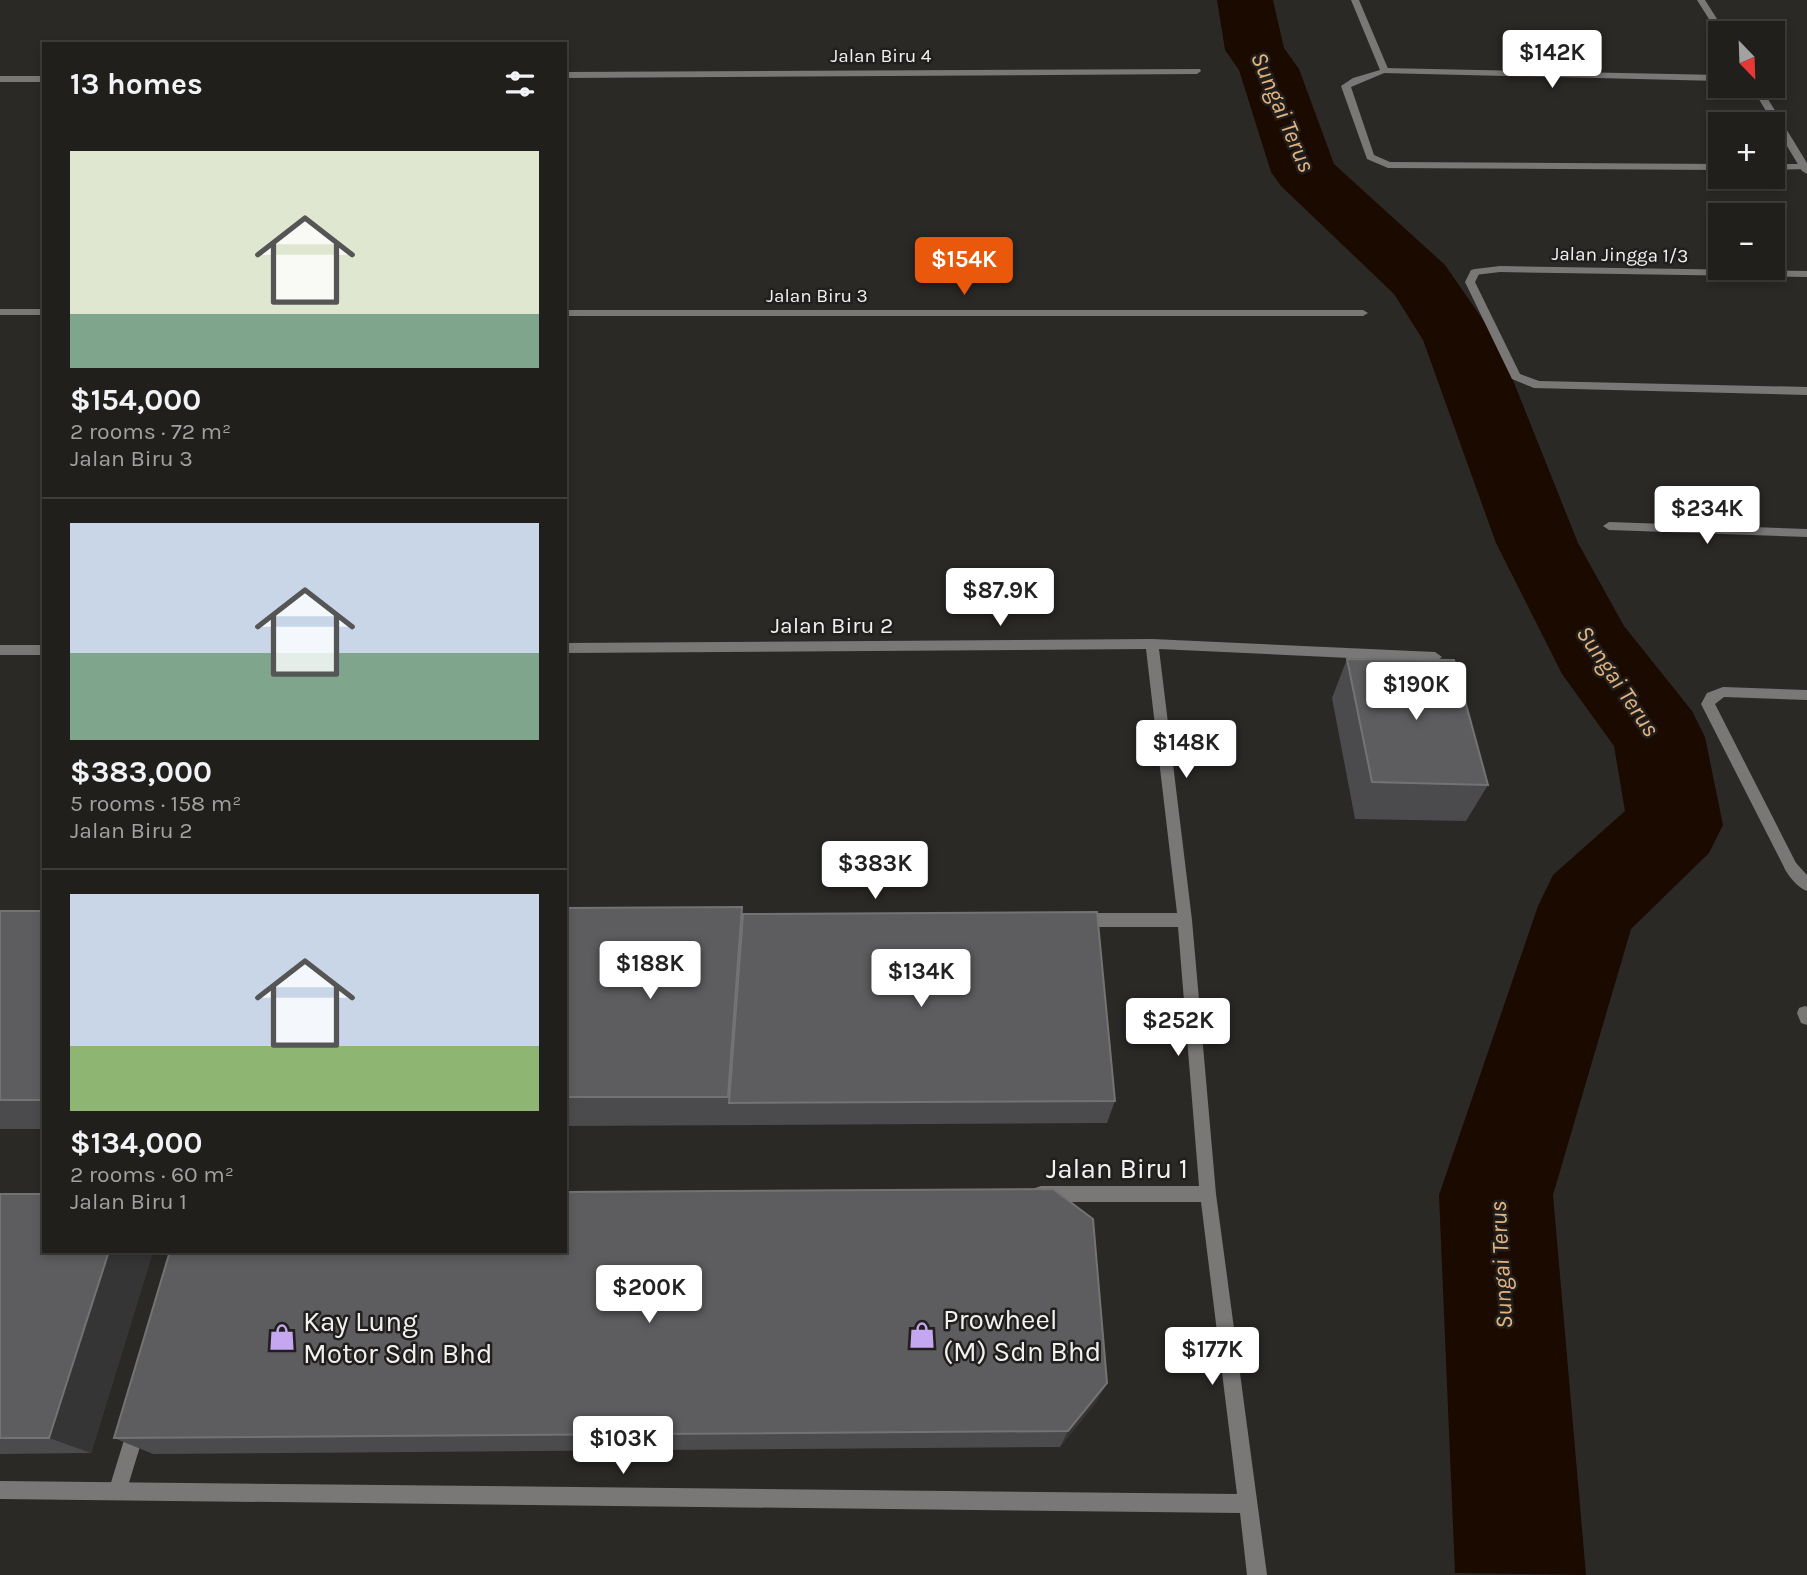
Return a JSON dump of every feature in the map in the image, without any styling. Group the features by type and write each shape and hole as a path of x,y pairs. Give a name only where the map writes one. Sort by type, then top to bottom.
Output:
{"street":[{"path":"1355,0 1385,71"},
{"path":"1701,0 1714,21"},
{"name":"Jalan Biru 4","path":"567,75 1197,71"},
{"path":"1708,78 1385,71 1346,86 1370,156 1388,165 1708,167"},
{"path":"0,79 42,79"},
{"path":"1762,98 1806,169"},
{"path":"1785,168 1806,169"},
{"name":"Jalan Jingga 1/3","path":"1807,274 1500,269 1475,272 1470,282 1516,376 1538,386 1807,391"},
{"path":"0,312 42,312"},
{"name":"Jalan Biru 3","path":"567,313 1363,313"},
{"path":"1609,526 1807,533"},
{"path":"1152,644 1185,920 1208,1194 1257,1575"},
{"name":"Jalan Biru 2","path":"567,648 1152,644 1435,657"},
{"path":"0,650 42,650"},
{"path":"1807,695 1723,692 1712,697 1708,704 1791,867 1807,885"},
{"path":"1061,919 1185,920"},
{"name":"Jalan Biru 1","path":"1026,1194 1208,1194"},
{"path":"118,1489 142,1410"},
{"path":"0,1490 118,1489 1246,1504"}],"building":[{"path":"1347,659 1454,660 1488,785 1372,782"},
{"path":"742,907 728,1097 567,1097 567,908"},
{"path":"0,911 42,911 42,1100 0,1100"},
{"path":"1097,912 1115,1101 729,1103 743,914"},
{"path":"1053,1189 1093,1219 1107,1383 1068,1431 114,1438 169,1253 567,1253 567,1192"},
{"path":"0,1194 42,1194 42,1253 108,1253 49,1438 0,1438"}],"waterway":[{"name":"Sungai Terus","path":"1245,0 1255,50 1269,69 1304,172 1420,280 1460,340 1537,543 1593,650 1659,737 1675,825 1588,906 1496,1195 1521,1573"}],"place":[{"name":"Prowheel (M) Sdn Bhd","path":"922,1335"},
{"name":"Kay Lung Motor Sdn Bhd","path":"282,1337"}]}
